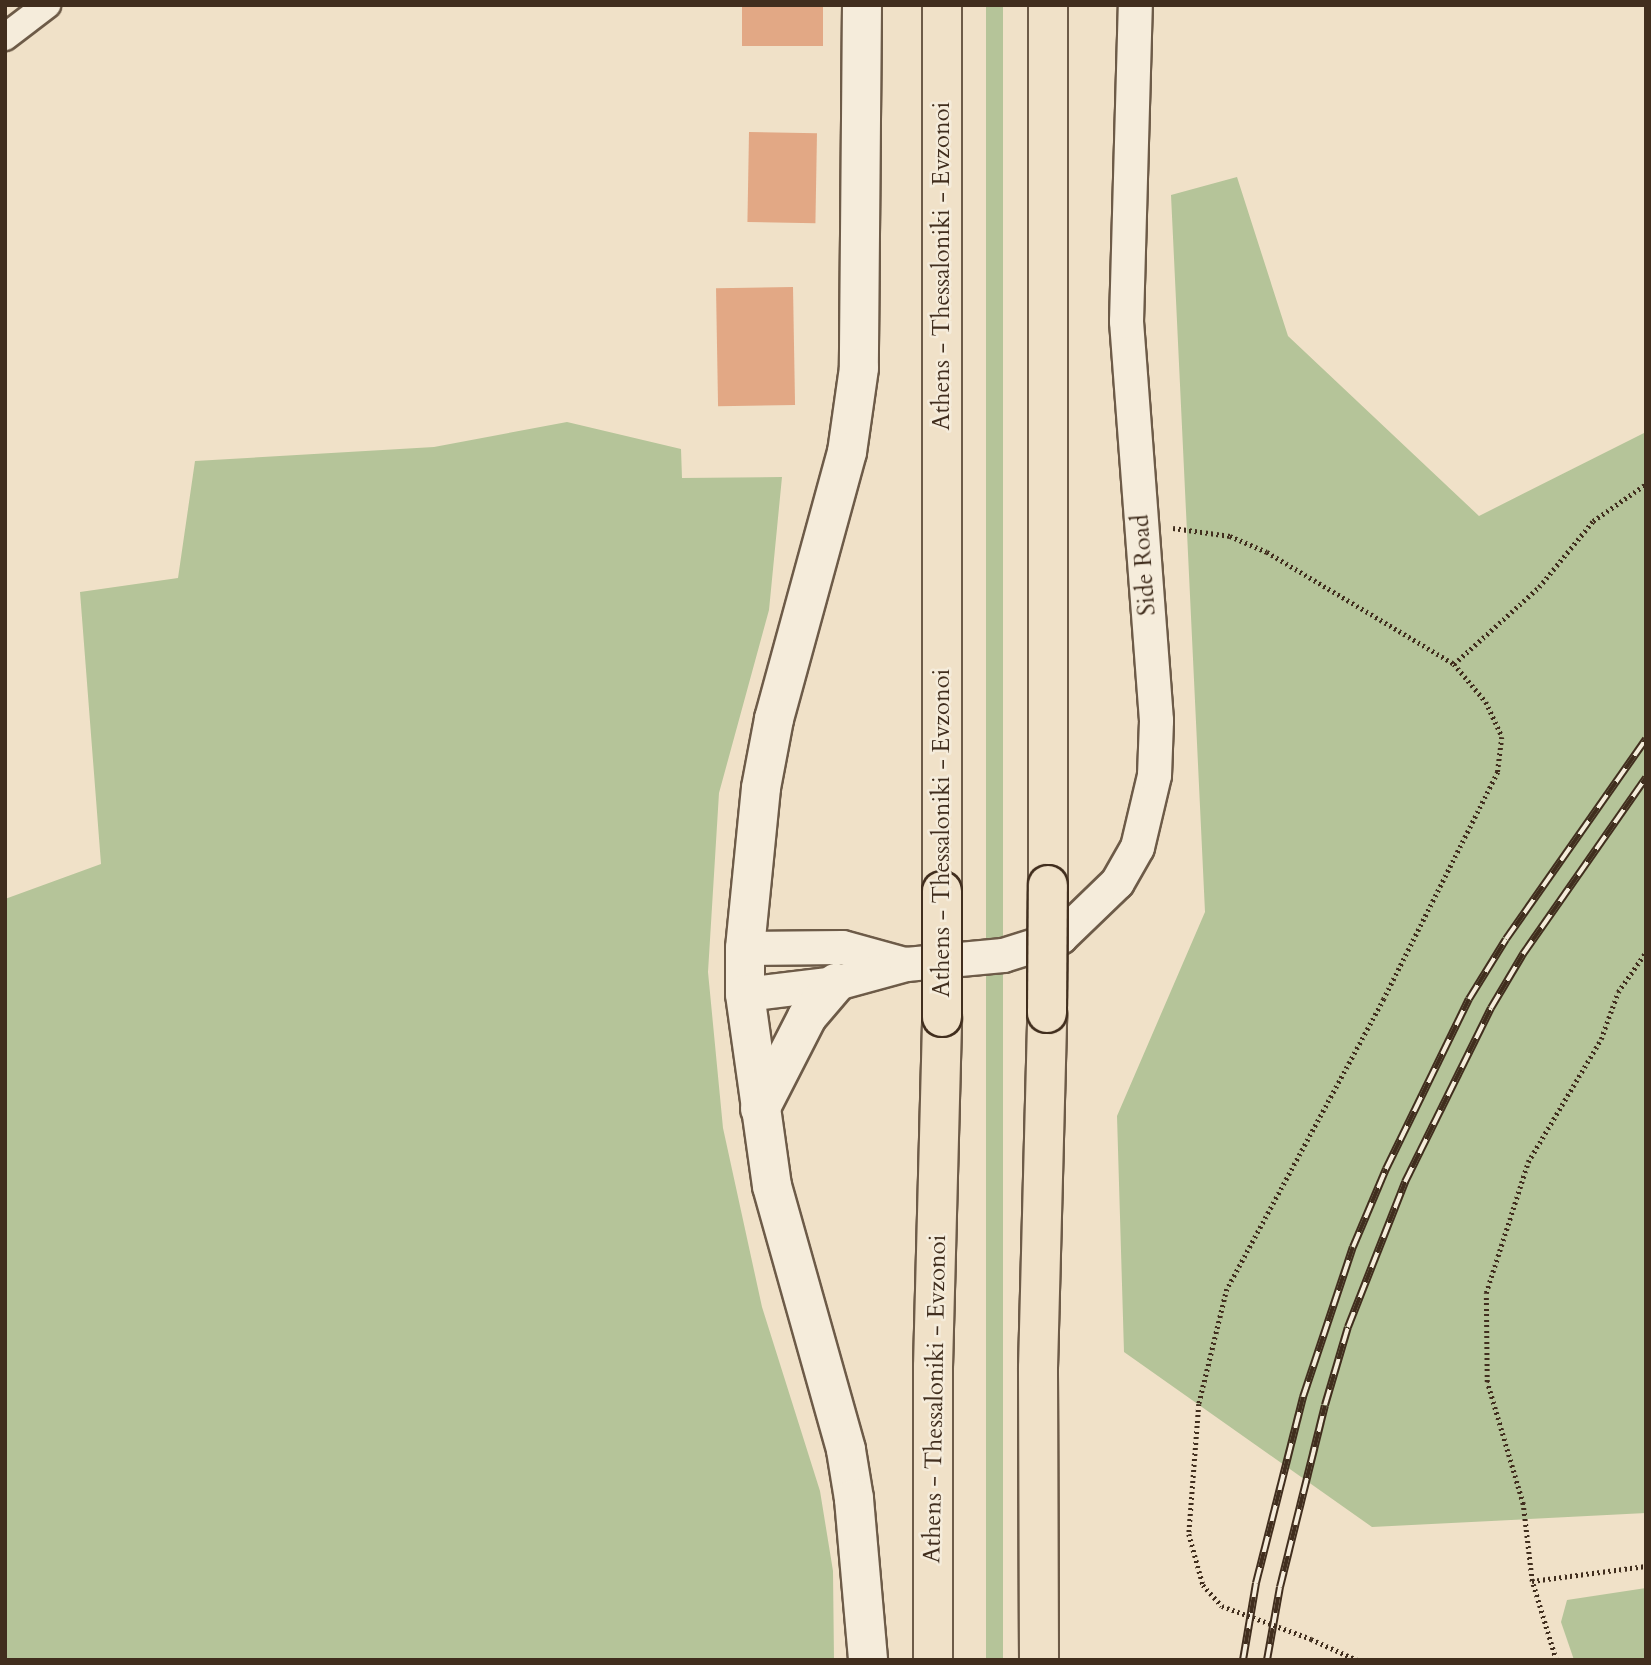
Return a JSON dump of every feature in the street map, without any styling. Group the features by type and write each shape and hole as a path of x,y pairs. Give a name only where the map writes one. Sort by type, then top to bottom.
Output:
{"highway":[{"name":"Athens - Thessaloniki - Evzonoi","path":"933,1660 933,1367 942,1017 942,5"},
{"path":"1039,1660 1038,1368 1048,885 1048,5"}],"main road":[{"path":"862,5 863,284 857,389 847,452 774,719 754,833 745,948 745,994 772,1186 846,1450 854,1499 868,1660"},
{"path":"760,1109 807,1017 836,984"}],"street":[{"path":"5,37 47,5"},
{"name":"Side Road","path":"745,994 836,984 906,964 1003,956 1060,937 1088,914 1127,866 1147,817 1154,775 1156,720 1126,321 1135,5"},
{"name":"Side Road","path":"745,948 842,947 906,964"}],"path":[{"path":"1454,664 1539,587 1593,521 1646,484"},
{"path":"1141,526 1230,536 1267,552 1454,664 1486,702 1502,737 1498,772 1384,999 1227,1289 1210,1344 1199,1404 1189,1534 1203,1586 1222,1606 1311,1639 1357,1660"},
{"path":"1556,1660 1532,1581 1523,1504 1487,1382 1486,1293 1528,1162 1601,1039 1618,992 1646,952"},
{"path":"1532,1581 1646,1566"}],"green space":[{"path":"986,5 1003,5 1003,1660 986,1660"},
{"path":"1237,177 1288,336 1479,516 1646,432 1646,1513 1372,1527 1124,1352 1117,1116 1205,912 1171,195"},
{"path":"567,422 681,449 682,478 782,477 769,610 719,793 708,972 723,1128 762,1307 820,1491 833,1571 834,1660 5,1660 5,899 101,864 80,592 178,578 195,461 434,447"},
{"path":"1646,1588 1646,1660 1574,1660 1561,1622 1567,1600"}],"building":[{"path":"742,5 823,5 823,46 742,46"},
{"path":"749,132 817,133 815,223 747,222"},
{"path":"793,287 795,405 718,406 716,288"}],"railway":[{"path":"1243,1660 1256,1583 1303,1397 1353,1247 1386,1169 1469,999 1506,939 1646,739"},
{"path":"1267,1660 1280,1587 1325,1405 1348,1327 1405,1182 1491,1008 1523,954 1646,778"}]}
